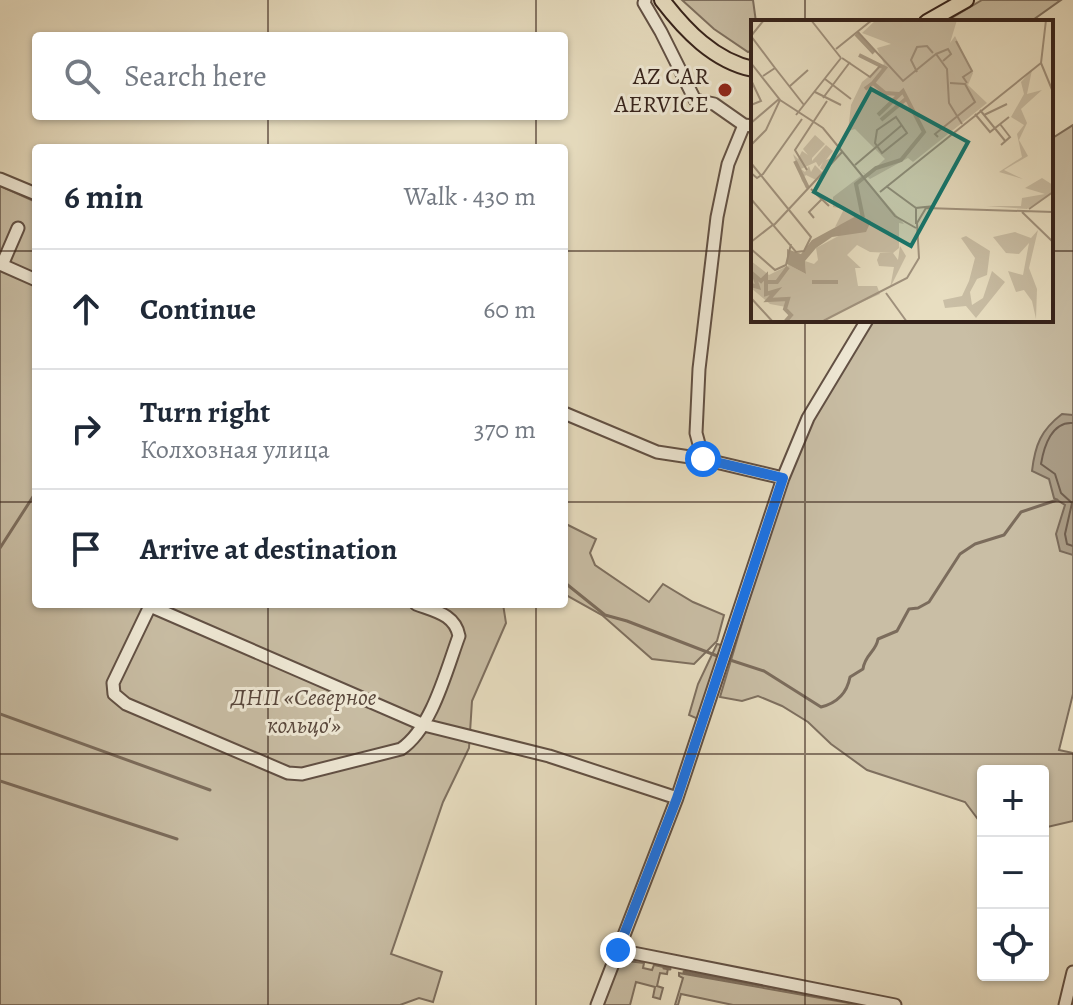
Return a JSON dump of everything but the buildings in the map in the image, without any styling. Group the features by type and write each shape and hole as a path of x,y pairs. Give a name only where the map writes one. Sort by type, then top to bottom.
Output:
{"main road":[{"path":"662,0 681,25 702,44 721,57 751,68"},
{"path":"931,20 966,0"}],"street":[{"path":"645,0 695,100 714,104 749,126 728,164 715,232 699,369 696,433 703,459"},
{"path":"0,179 32,192"},
{"path":"18,228 1,264 32,278"},
{"path":"597,1005 677,798 783,478 808,418 866,322"},
{"path":"568,415 657,452 703,459 783,478"},
{"path":"150,608 113,683 114,694 126,704 288,773 302,774 401,749 412,741 424,725 459,636 457,626 449,617 426,608"},
{"path":"158,608 424,725 549,756 677,798"},
{"path":"618,950 895,1005"},
{"path":"1065,1005 1073,972"}],"green space":[{"path":"682,0 753,0 756,20 751,20 751,51 748,52 714,29"},
{"path":"982,0 1061,0 1033,20 948,20"},
{"path":"1073,125 1073,694 1059,750 1073,753 1073,821 1049,827 1049,765 977,765 977,818 965,802 867,770 831,744 808,722 782,706 758,696 742,701 720,697 775,513 810,422 871,322 1053,322 1053,138"},
{"name":"ДНП «Северное кольцо'»","path":"0,186 32,200 32,608 504,608 506,623 472,701 469,748 443,802 391,954 442,972 433,1002 419,998 400,1005 0,1005"},
{"path":"568,525 596,539 590,553 595,565 649,602 663,584 693,602 724,615 717,641 694,664 652,659 602,615 568,596"},
{"path":"717,644 725,646 698,719 689,715 698,684"},
{"path":"619,960 644,963 643,968 652,970 654,965 668,968 667,974 660,973 657,986 663,988 660,999 653,997 655,987 636,982 630,1005 602,1005"},
{"path":"679,973 860,1005 733,1005 681,994 678,1005 675,1005 683,978"}],"water":[{"path":"1062,414 1073,415 1073,555 1060,551 1056,534 1065,505 1054,498 1049,479 1032,471 1040,439"}],"waterway":[{"path":"0,548 32,498"},
{"path":"727,659 764,671 821,707 832,703 844,692 850,677 863,669 878,639 897,631 909,609 929,602 960,554 975,544 1004,535 1021,512 1057,500"},
{"path":"568,585 605,615 720,657"},
{"path":"0,714 210,790"},
{"path":"0,781 177,839"},
{"path":"664,968 670,969"},
{"path":"684,972 811,994"}],"place":[{"name":"AZ CAR AERVICE","path":"725,90"}],"route":[{"path":"618,950 677,798 783,478 703,459"}]}
